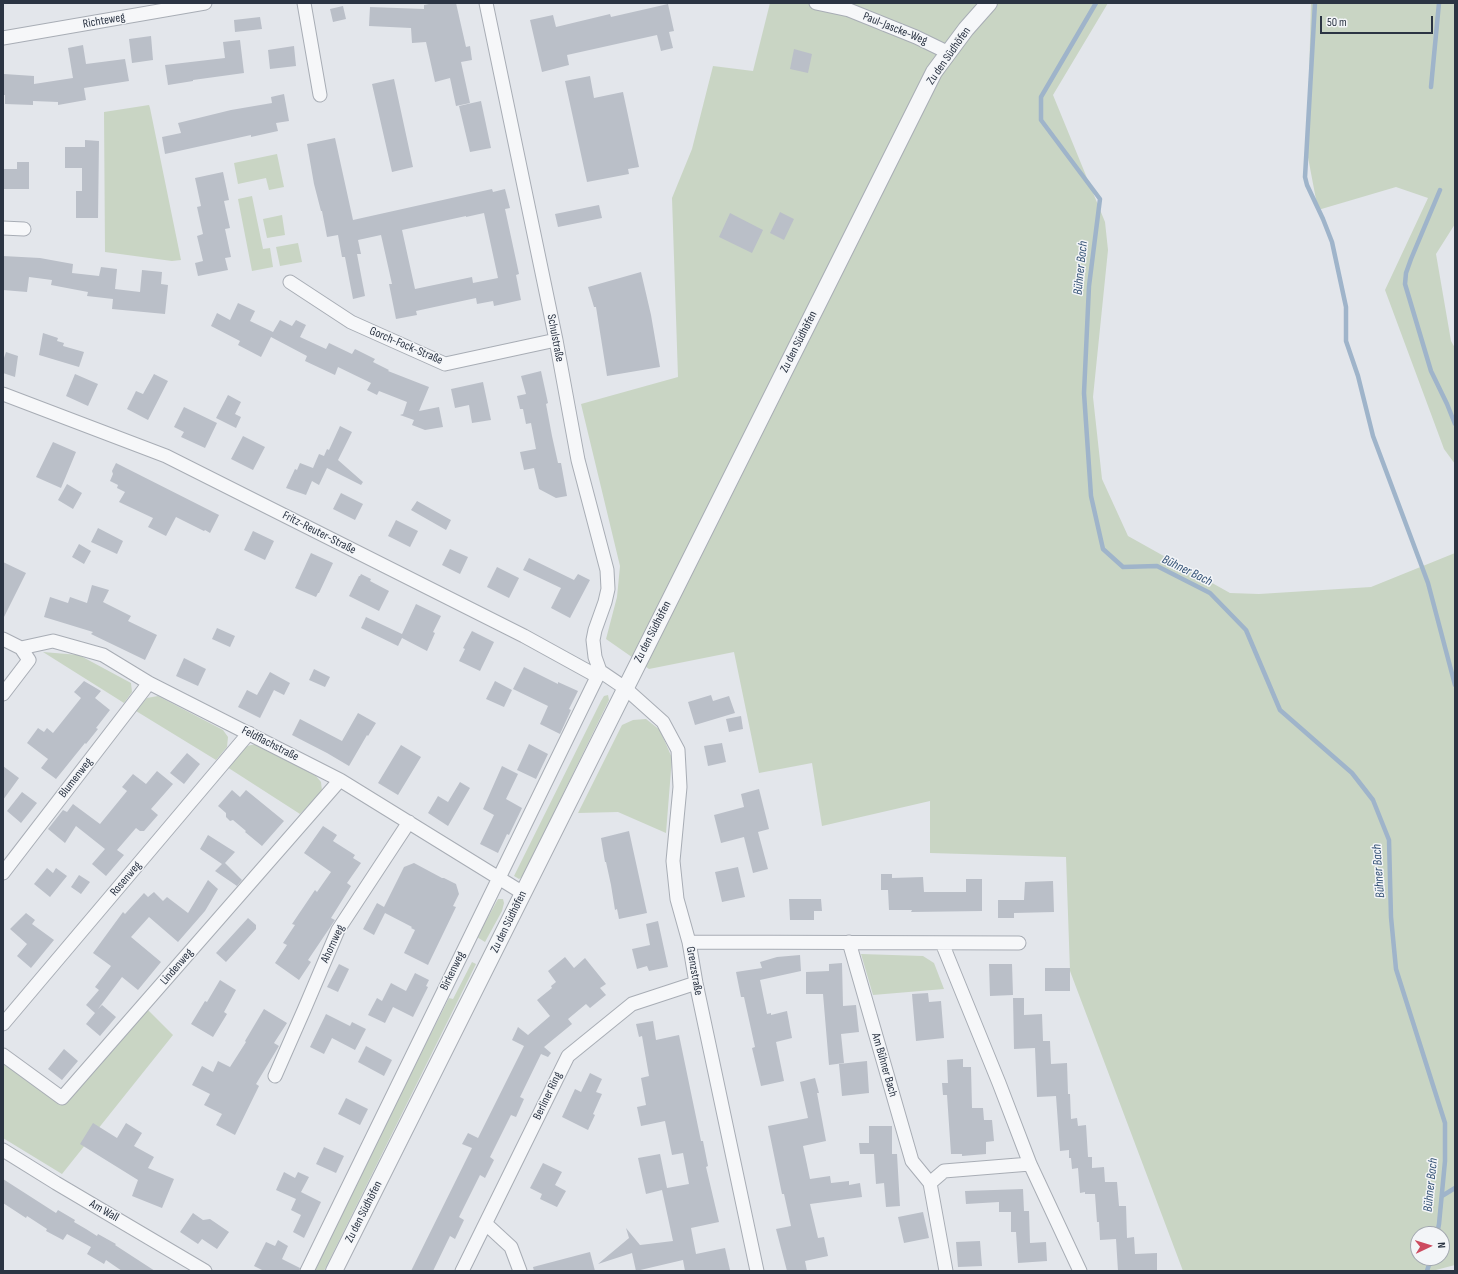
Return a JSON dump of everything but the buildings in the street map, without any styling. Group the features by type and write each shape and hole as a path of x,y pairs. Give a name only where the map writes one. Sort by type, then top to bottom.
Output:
{"street":[{"name":"Richteweg","path":"3,38 206,3"},
{"path":"304,3 320,95"},
{"name":"Schulstraße","path":"486,3 556,340 578,460 606,570 608,589 593,640 595,657 600,671"},
{"name":"Paul-Jascke-Weg","path":"816,3 849,10 916,37 949,53"},
{"name":"Zu den Südhöfen","path":"334,1271 934,72 966,29 989,3"},
{"path":"3,228 24,228"},
{"name":"Gorch-Fock-Straße","path":"290,282 352,322 445,364 556,340"},
{"name":"Fritz-Reuter-Straße","path":"3,394 166,456 524,636 593,674 600,671 625,688"},
{"path":"3,640 21,648 29,660 3,694"},
{"name":"Feldflachstraße","path":"21,648 52,641 103,655 149,683 340,780 523,893"},
{"name":"Birkenweg","path":"307,1271 600,671"},
{"name":"Blumenweg","path":"3,874 149,683"},
{"name":"Grenzstraße","path":"625,688 663,722 678,750 680,787 673,861 677,899 689,942 696,984 757,1271"},
{"name":"Rosenweg","path":"3,1024 249,733"},
{"name":"Lindenweg","path":"3,1055 62,1098 340,780"},
{"name":"Ahornweg","path":"275,1076 338,930 409,822"},
{"path":"689,942 1019,943"},
{"name":"Am Bühner Bach","path":"849,942 912,1161 930,1183 946,1271"},
{"path":"942,943 1030,1164 1080,1271"},
{"name":"Berliner Ring","path":"462,1271 568,1056 632,1004 696,984"},
{"name":"Am Wall","path":"3,1150 205,1271"},
{"path":"930,1183 944,1171 1030,1164"},
{"path":"486,1224 511,1247 520,1271"}],"green space":[{"path":"770,3 1108,3 1053,95 1105,222 1108,250 1093,397 1102,479 1128,536 1230,593 1259,594 1371,587 1455,553 1455,1265 1432,1271 1183,1271 1070,971 1066,857 930,853 930,801 822,826 812,763 759,773 734,652 649,669 606,639 617,597 620,566 581,404 678,377 672,198 692,149 713,66 753,71"},
{"path":"1311,3 1455,3 1455,224 1436,254 1451,341 1455,348 1455,464 1444,449 1385,290 1428,198 1396,187 1318,210 1307,152"},
{"path":"149,105 181,260 172,261 105,252 104,112"},
{"path":"277,154 284,187 269,190 266,178 238,184 234,163"},
{"path":"252,196 263,249 270,248 273,267 252,271 238,199"},
{"path":"282,215 285,235 267,238 263,219"},
{"path":"298,243 302,262 280,266 276,247"},
{"path":"43,652 79,655 131,683 132,692 124,703"},
{"path":"608,695 609,700 523,876 519,879 514,876 601,701 604,696"},
{"path":"158,696 223,730 228,737 227,747 216,760 136,711 147,698"},
{"path":"646,719 660,730 672,758 666,833 618,812 578,813 622,725 633,720"},
{"path":"258,744 316,776 321,782 322,791 300,814 227,767 244,747"},
{"path":"498,899 503,899 504,903 502,911 485,942 477,937"},
{"path":"861,954 923,956 934,963 944,989 873,995"},
{"path":"472,962 476,964 324,1271 312,1271 449,998 453,999"},
{"path":"148,1010 173,1035 62,1174 3,1138 3,1061 64,1102"}],"waterway":[{"name":"Bühner Bach","path":"1096,3 1041,97 1041,120 1100,199 1089,286 1084,393 1091,496 1103,549 1123,567 1157,566 1210,593 1246,630 1280,710 1352,773 1373,800 1389,840 1391,917 1396,969 1445,1123 1445,1161 1439,1226"},
{"path":"1315,3 1305,177 1307,185 1332,242 1346,307 1346,341 1358,376 1373,436 1428,583 1455,685"},
{"path":"1431,87 1439,3"},
{"path":"1440,190 1411,259 1406,273 1405,284 1431,371 1455,424"},
{"path":"1442,1196 1455,1188"},
{"name":"Bühner Bach","path":"1427,1271 1429,1266"}]}
